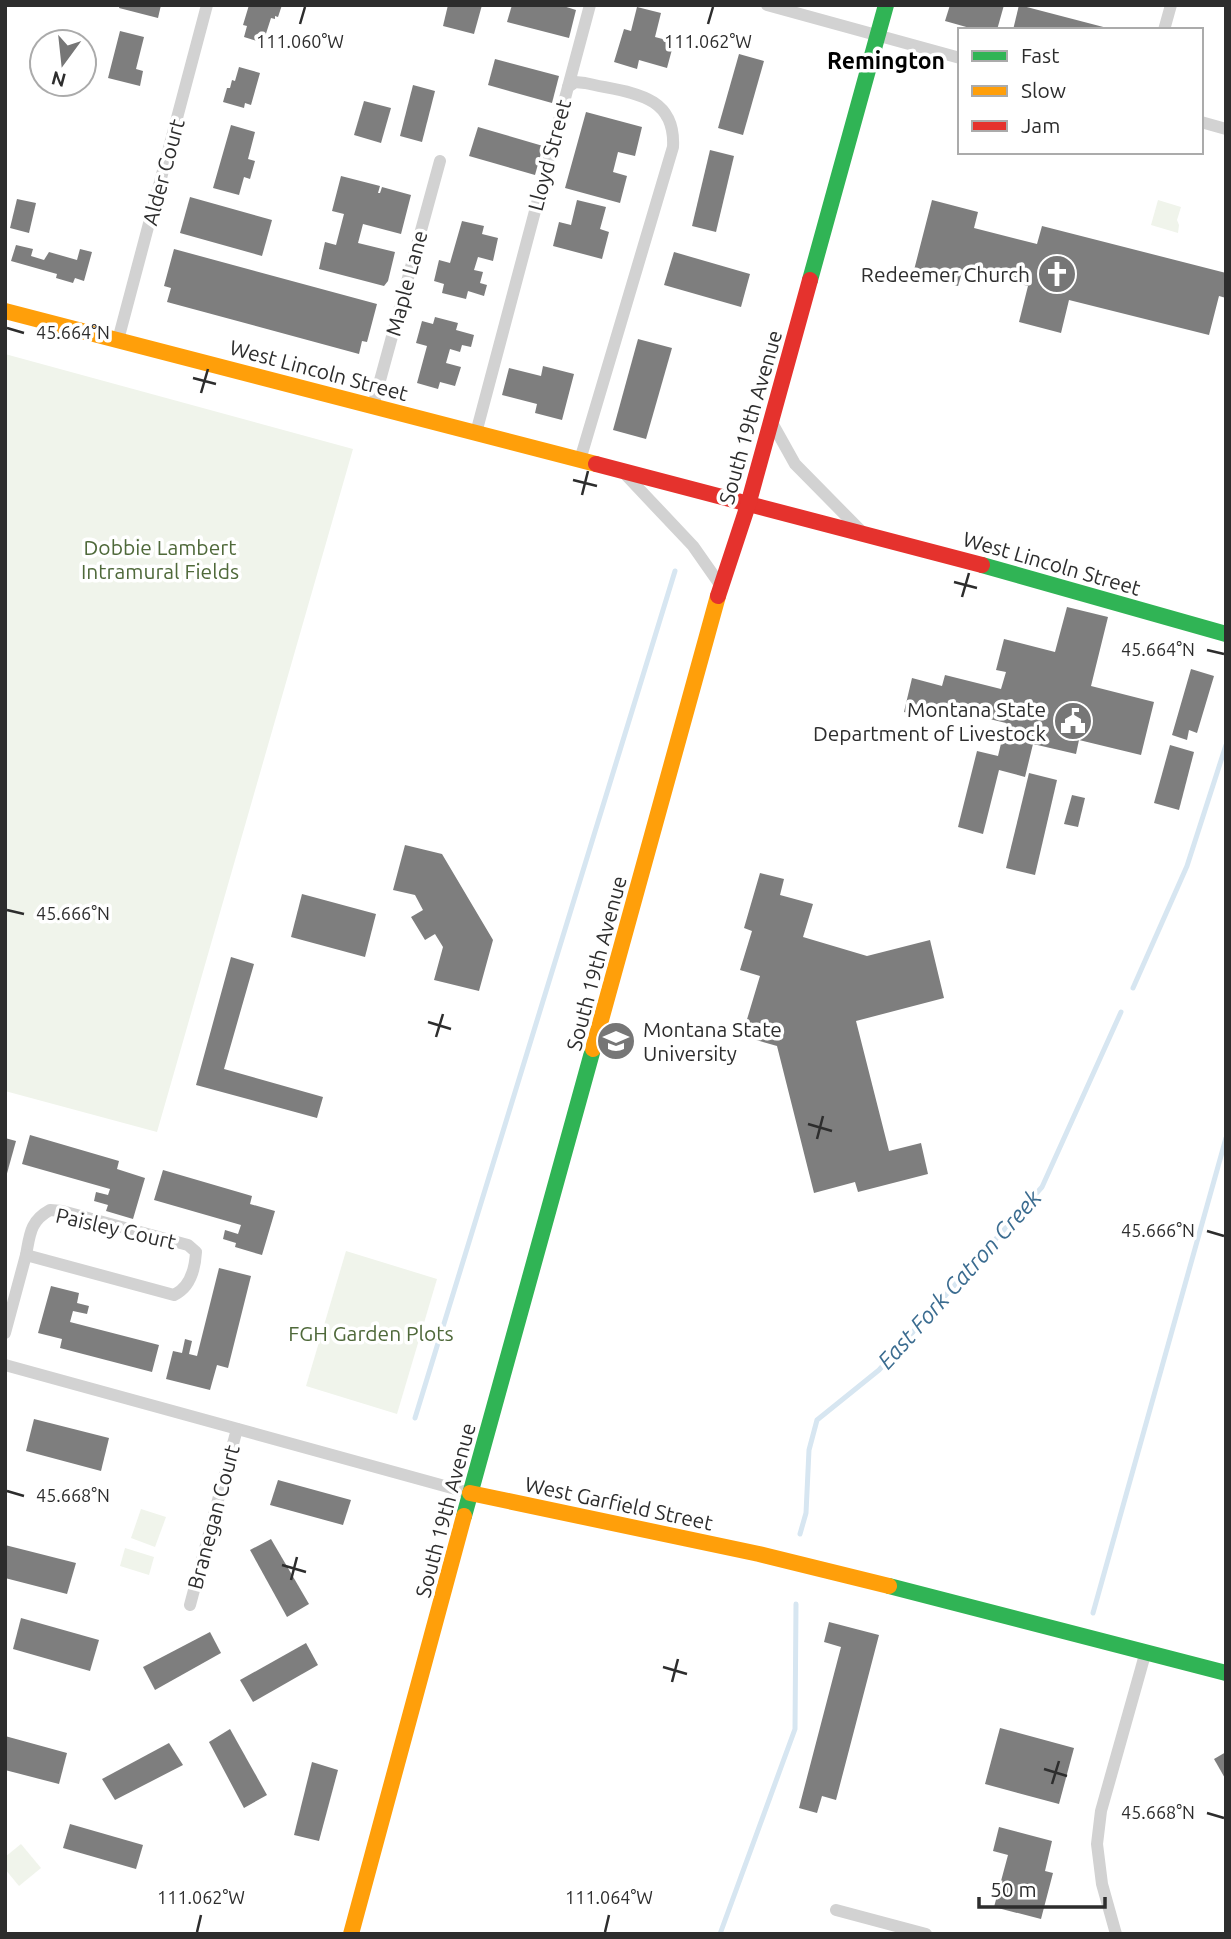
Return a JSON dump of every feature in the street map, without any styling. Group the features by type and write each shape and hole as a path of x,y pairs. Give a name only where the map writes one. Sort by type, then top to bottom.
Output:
{"street":[{"name":"Alder Court","path":"118,340 207,5"},
{"path":"568,87 590,5"},
{"path":"768,5 958,57"},
{"name":"South 19th Avenue","path":"351,1934 721,586 748,505 886,5"},
{"path":"1165,28 1171,5"},
{"name":"Lloyd Street","path":"476,433 568,87 575,82 586,83 647,97 658,104 669,118 674,132 673,147 580,460"},
{"path":"1203,123 1226,129"},
{"name":"Maple Lane","path":"373,406 440,161"},
{"name":"West Lincoln Street","path":"5,311 954,557 1226,634"},
{"path":"771,421 795,464 866,536"},
{"path":"623,471 693,546 721,586"},
{"name":"Paisley Court","path":"5,1332 32,1227 39,1216 50,1210 175,1241 188,1245 196,1252 190,1279 184,1290 174,1295 26,1255"},
{"name":"West Garfield Street","path":"5,1365 470,1493 760,1554 1027,1620 1226,1674"},
{"name":"Branegan Court","path":"190,1605 237,1429"},
{"path":"1113,1933 1102,1884 1097,1844 1109,1781 1146,1651"},
{"path":"836,1910 926,1934"}],"green space":[{"path":"1158,200 1181,207 1177,220 1178,233 1151,225"},
{"name":"Dobbie Lambert Intramural Fields","path":"5,354 353,449 157,1132 5,1091"},
{"name":"FGH Garden Plots","path":"346,1251 437,1279 397,1414 306,1386"},
{"path":"141,1509 166,1517 155,1547 131,1538"},
{"path":"125,1548 154,1557 149,1575 120,1566"},
{"path":"21,1844 41,1868 19,1886 5,1869 5,1857"}],"building":[{"path":"120,5 161,5 158,18 119,8"},
{"path":"249,5 282,5 278,17 271,18 263,43 244,37 247,26 243,25"},
{"path":"448,5 482,5 474,34 443,26"},
{"path":"512,5 560,5 576,10 569,38 507,22"},
{"path":"950,5 1004,5 998,28 970,28 945,21"},
{"path":"1019,5 1107,28 1013,28"},
{"path":"637,7 661,13 655,37 674,42 667,68 639,60 637,69 614,62 624,29 631,31"},
{"path":"120,31 144,37 136,69 143,71 140,86 108,78"},
{"path":"739,54 764,61 743,135 718,128"},
{"path":"495,59 559,76 552,103 488,85"},
{"path":"239,67 260,73 251,105 245,103 244,108 223,102 227,88 230,88 232,80 235,81"},
{"path":"413,85 435,91 422,142 400,136"},
{"path":"364,101 391,108 381,143 354,135"},
{"path":"586,112 642,127 635,156 618,152 613,172 627,176 620,203 565,188"},
{"path":"231,125 255,132 248,159 255,161 250,179 244,177 239,195 213,188"},
{"path":"478,127 543,146 535,175 469,156"},
{"path":"710,150 734,156 716,232 692,226"},
{"path":"341,176 380,186 378,193 382,187 411,195 401,234 363,224 358,243 395,252 388,281 384,286 319,269 325,242 336,245 344,214 332,211"},
{"path":"190,197 272,220 262,256 180,233"},
{"path":"17,199 36,203 29,233 10,228"},
{"path":"577,200 606,207 600,229 609,232 602,259 553,246 559,222 571,225"},
{"path":"932,200 978,212 974,228 1037,244 1042,226 1226,273 1226,298 1219,296 1209,335 1069,300 1061,333 1019,322 1028,286 963,269 958,286 913,274"},
{"path":"462,221 484,226 482,234 498,238 493,261 478,257 474,270 483,272 480,283 487,285 484,296 468,291 466,299 442,293 444,284 434,281 439,260 450,263"},
{"path":"16,245 33,249 31,256 44,260 49,252 77,260 80,249 92,252 84,281 75,278 73,283 56,278 57,274 11,261"},
{"path":"174,249 377,304 367,342 362,341 359,354 167,302 171,288 164,286"},
{"path":"674,252 750,274 741,307 664,285"},
{"path":"435,317 458,323 456,330 474,335 471,347 462,345 460,352 450,349 446,363 461,367 455,386 440,382 438,389 417,383 427,346 416,343 422,321 433,324"},
{"path":"638,339 672,348 646,439 613,430"},
{"path":"543,366 574,374 562,420 535,413 537,404 502,395 509,368 541,376"},
{"name":"Montana State Department of Livestock","path":"1067,607 1108,617 1091,686 1154,702 1141,755 1079,740 1076,754 1033,744 1025,777 999,770 983,834 958,827 977,751 998,756 1006,723 932,705 929,719 904,712 912,678 942,686 945,675 1001,689 1006,672 996,670 1004,639 1055,652"},
{"path":"1191,669 1214,676 1197,733 1189,730 1187,740 1172,735"},
{"path":"1170,745 1194,752 1179,810 1154,803"},
{"path":"1029,773 1057,780 1035,875 1006,868"},
{"path":"1072,795 1085,798 1078,827 1064,824"},
{"path":"405,845 442,854 493,940 479,991 434,980 443,947 435,934 425,940 411,917 423,910 415,895 393,890"},
{"path":"760,873 784,879 780,895 813,904 803,937 867,956 930,940 944,998 856,1021 889,1151 921,1143 928,1174 858,1192 855,1182 814,1193 777,1046 742,1036 760,976 740,970 752,931 744,928"},
{"path":"302,894 376,914 365,957 291,937"},
{"path":"231,957 254,964 224,1069 323,1097 317,1118 196,1085"},
{"path":"30,1135 119,1161 117,1169 145,1178 133,1219 106,1211 108,1205 94,1201 96,1192 108,1195 110,1189 22,1164"},
{"path":"5,1138 16,1141 6,1177 5,1177"},
{"path":"163,1170 252,1196 250,1204 275,1211 262,1255 235,1247 236,1243 223,1239 225,1230 238,1234 241,1225 154,1200"},
{"path":"219,1268 251,1276 228,1368 217,1365 210,1390 166,1379 173,1351 182,1353 185,1339 192,1341 189,1354 197,1356"},
{"path":"51,1286 79,1293 77,1303 89,1306 87,1314 73,1311 70,1322 159,1345 152,1372 60,1348 62,1339 38,1333"},
{"path":"34,1419 109,1438 101,1471 26,1451"},
{"path":"278,1480 351,1500 343,1525 270,1505"},
{"path":"271,1539 309,1604 287,1617 250,1550"},
{"path":"5,1545 76,1563 67,1594 5,1578"},
{"path":"21,1618 99,1640 90,1671 13,1649"},
{"path":"829,1622 879,1635 836,1800 822,1796 817,1813 799,1808 841,1647 824,1642"},
{"path":"210,1632 221,1653 155,1690 143,1667"},
{"path":"306,1643 318,1665 253,1702 240,1680"},
{"path":"1000,1728 1074,1748 1059,1804 985,1784"},
{"path":"230,1729 267,1795 244,1808 209,1742"},
{"path":"5,1736 67,1753 59,1784 5,1770"},
{"path":"169,1743 183,1765 115,1800 102,1779"},
{"path":"1226,1752 1226,1780 1214,1759"},
{"path":"312,1762 338,1770 319,1841 294,1835"},
{"path":"70,1824 143,1845 136,1869 63,1848"},
{"path":"999,1827 1052,1841 1045,1871 1053,1873 1041,1919 994,1907 1008,1855 993,1851"}],"waterway":[{"path":"415,1418 675,571"},
{"name":"East Fork Catron Creek","path":"1133,988 1187,866 1226,745"},
{"name":"East Fork Catron Creek","path":"800,1534 806,1513 809,1450 817,1420 879,1370 1042,1187 1121,1012"},
{"path":"1093,1613 1226,1138"},
{"name":"East Fork Catron Creek","path":"720,1934 795,1729 796,1604"}],"traffic: fast":[{"path":"810,280 886,5"},
{"path":"982,565 1226,634"},
{"path":"464,1516 593,1049"},
{"path":"889,1586 1226,1673"}],"traffic: slow":[{"path":"5,311 596,464"},
{"path":"593,1049 718,596"},
{"path":"470,1493 759,1554 889,1586"},
{"path":"351,1934 464,1516"}],"traffic: jam":[{"path":"718,596 748,505 810,280"},
{"path":"596,464 982,565"}],"place":[{"name":"Redeemer Church","path":"1057,274"},
{"name":"Montana State Department of Livestock","path":"1073,721"},
{"name":"Montana State University","path":"616,1041"}],"district":[{"name":"Remington","path":"886,60"}]}
